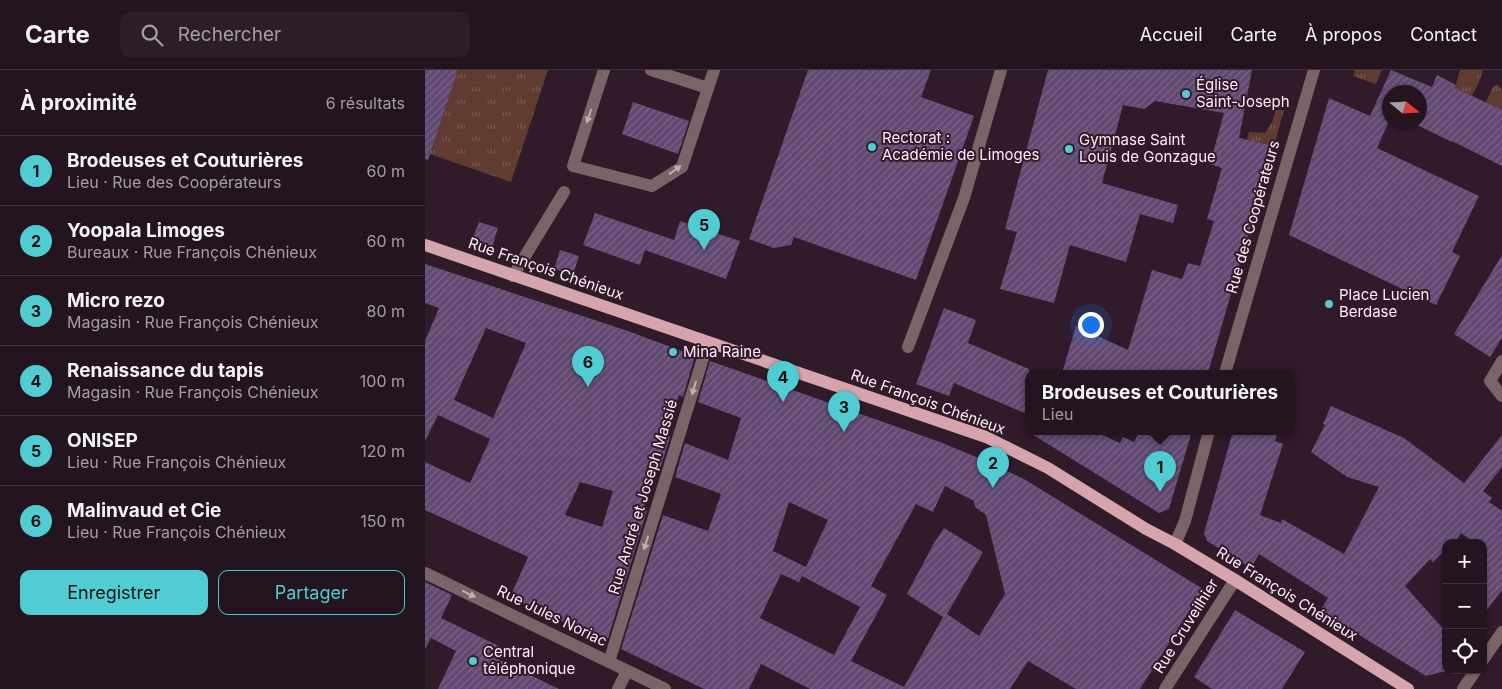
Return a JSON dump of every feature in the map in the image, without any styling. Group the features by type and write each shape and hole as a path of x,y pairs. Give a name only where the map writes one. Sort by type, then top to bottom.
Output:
{"main road":[{"name":"Rue François Chénieux","path":"425,245 986,437 1048,468 1146,529 1175,544 1407,689"}],"street":[{"path":"604,70 573,166 652,186 681,167 714,70"},
{"path":"651,70 708,88"},
{"path":"908,347 964,198 1001,70"},
{"name":"Rue des Coopérateurs","path":"1226,370 1313,70"},
{"path":"513,276 563,192"},
{"name":"Rue André et Joseph Massié","path":"609,662 708,342"},
{"path":"1502,361 1490,381 1502,396"},
{"path":"1175,544 1185,521 1208,435"},
{"name":"Rue Jules Noriac","path":"425,573 665,689"},
{"name":"Rue Cruveilhier","path":"1165,689 1235,580"},
{"path":"1487,654 1502,632"},
{"path":"618,689 627,671"},
{"path":"1463,689 1473,674"}],"green space":[{"path":"458,70 548,70 511,182 430,154"},
{"path":"1353,70 1382,70 1376,84 1353,76 1355,71"},
{"path":"1460,70 1483,70 1472,96 1455,88"},
{"path":"1496,85 1502,90 1502,116 1484,106 1493,87"},
{"path":"1276,110 1284,110 1274,146 1247,140 1249,132 1265,133 1272,122"}],"building":[{"path":"425,70 458,70 428,160 425,159"},
{"name":"Rectorat : Académie de Limoges","path":"808,70 931,70 921,97 974,116 916,280 794,237 791,245 774,248 749,239"},
{"path":"1048,70 1252,70 1239,138 1274,146 1209,370 1063,370 1076,326 1128,350 1152,270 1182,279 1188,263 1200,266 1214,221 1207,219 1222,168 1210,164 1224,113 1155,101 1144,109 1123,105 1102,183 1178,205 1173,223 1140,214 1126,262 1070,245 1054,303 1000,289 1017,232 1005,229"},
{"path":"1391,70 1432,87 1437,75 1456,85 1455,88 1502,110 1502,166 1427,130 1427,85 1384,85"},
{"path":"1382,90 1382,130 1385,130 1377,148 1479,196 1452,252 1460,256 1436,305 1289,235 1329,98 1370,116"},
{"path":"633,102 689,121 678,154 622,134"},
{"path":"595,213 674,240 680,221 740,241 726,279 645,250 640,265 583,245"},
{"path":"479,222 498,228 492,247 472,240"},
{"path":"560,250 579,256 573,275 554,269"},
{"path":"1502,255 1502,338 1490,357 1454,334"},
{"path":"425,264 628,331 695,356 683,397 679,395 666,436 670,437 659,472 655,470 643,509 647,510 607,642 510,597 528,557 425,510 425,462 470,483 490,439 438,415 425,441 425,341 439,308 425,303","holes":["486,328 526,343 493,418 454,400","580,482 613,491 602,527 565,515"]},
{"path":"944,308 976,320 968,343 1029,369 1025,370 1025,413 954,383 949,396 916,384"},
{"path":"710,361 940,442 1024,479 1203,589 1140,689 1076,689 1028,661 1010,689 810,689 761,664 749,689 704,689 621,649 663,515 708,531 721,494 675,477 685,443 728,460 741,418 698,402","holes":["945,486 974,501 975,507 986,515 1005,594 979,636 947,614 983,552 944,528 907,594 943,617 904,687 851,661 887,595 871,586 916,504 933,512","789,502 828,520 806,567 773,551","781,574 799,582 802,576 860,607 834,655 760,618"]},
{"path":"1331,406 1404,438 1464,483 1502,435 1502,467 1483,491 1492,498 1489,502 1502,511 1502,590 1487,610 1487,539 1469,539 1461,533 1457,539 1442,539 1442,553 1433,562 1430,559 1405,586 1442,628 1442,672 1426,676 1320,611 1328,598 1259,554 1251,568 1207,541 1204,533 1232,435 1277,435 1275,441 1283,444 1260,515 1281,523 1282,519 1344,554 1379,487 1347,477 1311,452 1325,425 1323,424"},
{"path":"1033,435 1103,435 1120,443 1123,437 1134,442 1138,435 1191,435 1169,509 1159,513"},
{"path":"425,582 452,595 441,618 499,646 493,657 559,689 438,689 456,651 431,638 425,649"},
{"path":"1235,610 1305,652 1282,689 1212,689 1194,677"}],"place":[{"name":"Église Saint-Joseph","path":"1186,94"},
{"name":"Rectorat : Académie de Limoges","path":"872,147"},
{"name":"Gymnase Saint Louis de Gonzague","path":"1069,149"},
{"name":"ONISEP","path":"704,250"},
{"name":"Place Lucien Berdase","path":"1329,304"},
{"name":"Mina Raine","path":"673,352"},
{"name":"Malinvaud et Cie","path":"588,387"},
{"name":"Renaissance du tapis","path":"783,402"},
{"name":"Micro rezo","path":"844,432"},
{"name":"Yoopala Limoges","path":"993,488"},
{"name":"Brodeuses et Couturières","path":"1160,492"},
{"name":"Central téléphonique","path":"473,661"}]}
